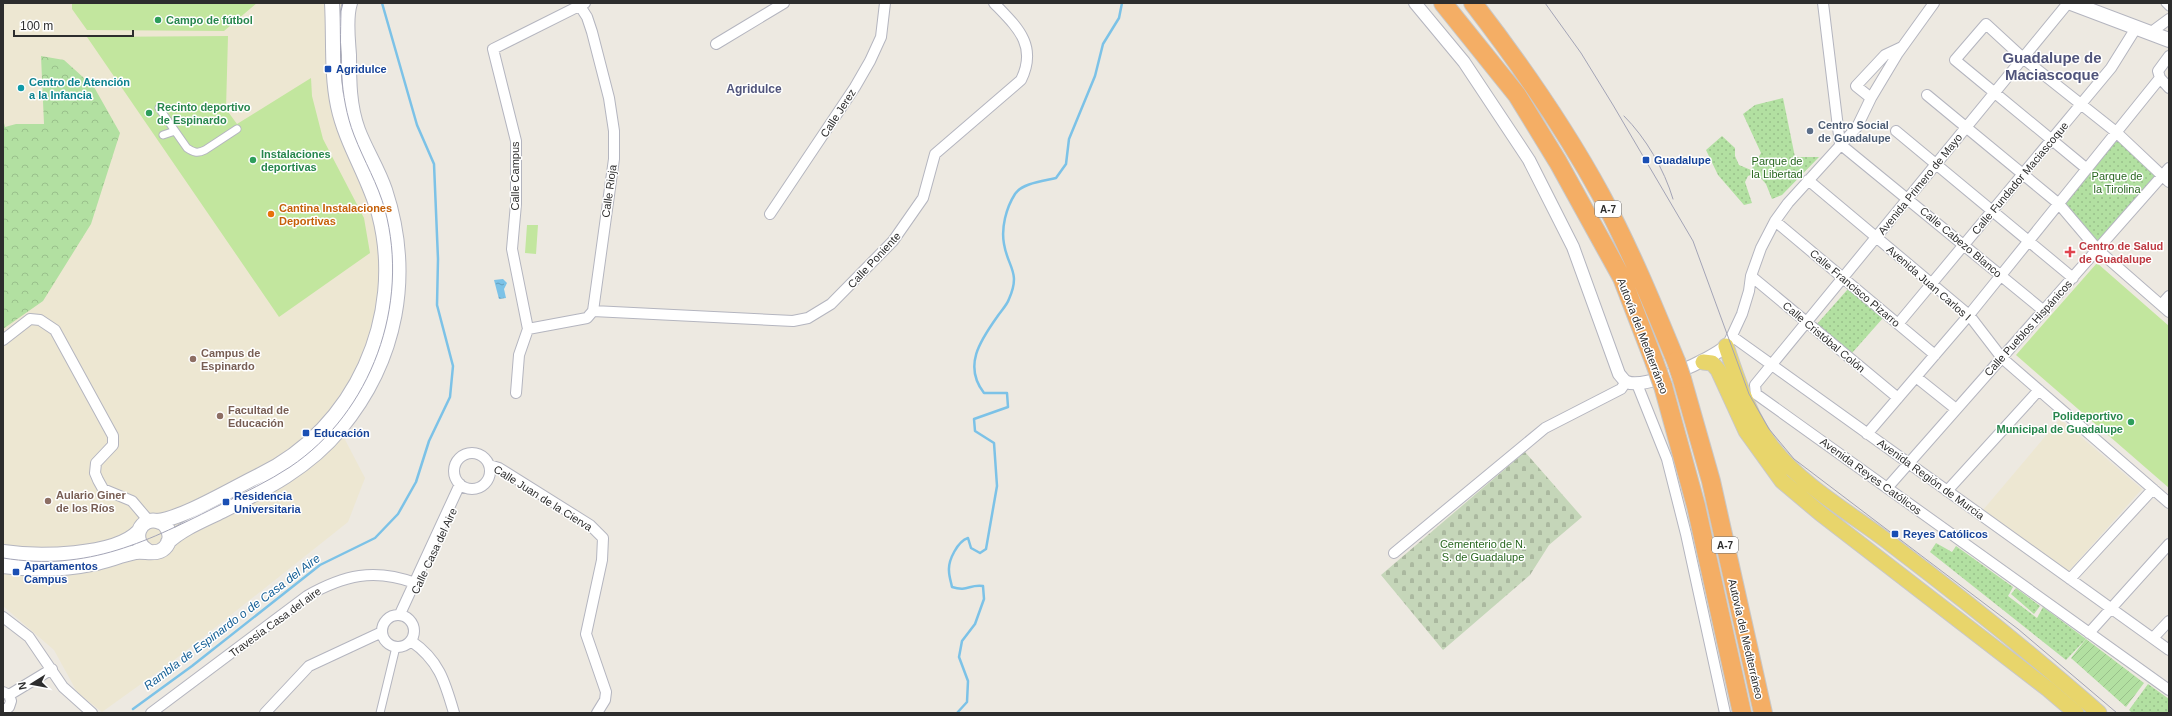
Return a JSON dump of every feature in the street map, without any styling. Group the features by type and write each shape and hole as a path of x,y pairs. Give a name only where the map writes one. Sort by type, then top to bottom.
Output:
{"highway":[{"name":"Autovía del Mediterráneo","path":"1443,3 1517,96 1558,162 1622,278 1663,386 1696,506 1742,713"},
{"path":"1450,3 1517,96"},
{"name":"Autovía del Mediterráneo","path":"1473,3 1522,67 1601,195 1641,275 1676,361 1711,481 1763,713"}],"main road":[{"path":"3,552 46,556 81,552 120,543 148,524 180,515 266,472 304,447 329,423 347,400 364,369 374,344 384,297 385,246 374,198 347,136 338,106 334,70 332,3"},
{"path":"3,566 26,568 64,568 96,563 134,552 160,551 168,542 185,530 276,482 318,452 340,430 363,398 386,351 394,318 400,277 397,240 393,216 384,189 358,130 351,104 348,26 350,3"},
{"path":"2070,3 2169,40"},
{"path":"1726,345 1731,401"},
{"path":"1726,345 1741,391 1755,422 1772,447 1794,471 2062,680 2099,713"},
{"path":"1703,362 1712,363 1718,370 1746,431 1782,481 1820,513 2048,689 2076,713"},
{"path":"148,524 168,529 168,542"},
{"path":"148,524 138,536 141,546 150,552"}],"street":[{"path":"716,44 784,3"},
{"name":"Calle Jerez","path":"770,214 870,61 881,37 885,3"},
{"name":"Calle Poniente","path":"593,311 793,321 808,318 831,304 893,241 907,222 923,198 935,154 1021,80 1027,68 1026,41 994,3"},
{"path":"1415,3 1464,62 1529,160 1573,247 1619,374 1632,383 1668,467 1704,612 1725,713"},
{"path":"1823,3 1840,144"},
{"path":"1394,553 1545,428 1632,383 1670,375 1703,362 1726,345 1742,314 1749,291 1751,276 1761,248 1775,221 1808,180 1857,127 1871,98 1903,46 1934,3"},
{"name":"Avenida Primero de Mayo","path":"1771,365 2070,3"},
{"path":"2165,3 2169,7"},
{"name":"Calle Rioja","path":"581,4 592,32 609,98 614,131 614,159 593,311"},
{"name":"Calle Campus","path":"528,329 512,249 516,204 516,141 493,49 581,4"},
{"path":"2150,33 2169,19"},
{"path":"2087,169 1955,60 1986,24 2024,59 2116,132 2167,175"},
{"name":"Calle Fundador Maciascoque","path":"1898,324 2111,68 2136,28"},
{"path":"1871,98 1856,86 1885,55 1903,46"},
{"path":"2169,56 2158,71 2160,78 2169,88"},
{"path":"1867,434 1969,315 2160,78"},
{"path":"1927,95 2059,204 2098,250 2169,312"},
{"path":"159,108 187,148 199,153 237,129"},
{"path":"163,135 175,131"},
{"path":"1896,131 2073,278"},
{"name":"Calle Cabezo Blanco","path":"1840,144 2044,310"},
{"name":"Calle Pueblos Hispánicos","path":"1887,488 2044,310 2167,175"},
{"name":"Avenida Juan Carlos I","path":"1808,180 1969,315 2002,358 2169,503"},
{"name":"Calle Francisco Pizarro","path":"1775,221 1935,355"},
{"name":"Calle Cristóbal Colón","path":"1751,276 1898,398"},
{"path":"2161,305 2169,296"},
{"path":"516,393 519,355 528,329 587,318 593,311"},
{"path":"3,340 30,319 45,322 58,334 113,436 113,445 96,463 95,474 103,489 132,501 148,524"},
{"name":"Avenida Región de Murcia","path":"1726,345 1771,365 2169,650"},
{"name":"Avenida Reyes Católicos","path":"1771,365 1755,385 1756,394 2169,690"},
{"path":"1916,377 1956,409"},
{"path":"1947,491 2039,390"},
{"path":"471,452 482,455 490,465 489,477 482,486 476,489 462,486 454,473 454,467 460,456 471,452"},
{"name":"Calle Juan de la Cierva","path":"490,465 499,468 590,524 603,538 602,560 586,634 606,692 605,700 597,713"},
{"path":"402,615 415,583 462,486"},
{"name":"Calle Casa del Aire","path":"402,615 462,486"},
{"path":"2070,579 2153,489"},
{"path":"2089,633 2169,544"},
{"name":"Travesía Casa del aire","path":"151,713 307,596 325,586 356,576 370,575 388,575 415,583"},
{"path":"402,615 409,618 414,627 413,637 411,641 403,646 396,647 386,641 382,632 382,626 389,617 402,615"},
{"path":"3,617 29,637 63,687 92,713"},
{"path":"2153,638 2169,621"},
{"path":"265,713 310,666 382,632"},
{"path":"411,641 434,661 444,679 454,713"},
{"path":"380,713 396,647"},
{"path":"9,710 11,701 6,693 52,669"}],"shaded area":[{"name":"Campus de Espinardo","path":"3,3 350,3 349,78 400,277 340,430 365,478 348,522 173,661 102,712 77,692 54,650 3,606"},
{"path":"2060,419 2142,489 2068,572 1983,510"}],"green space":[{"name":"Campo de fútbol","path":"72,3 257,3 224,31 87,30 72,9"},
{"name":"Instalaciones deportivas","path":"228,36 226,109 237,124 311,78 312,96 323,139 364,218 370,253 279,317 87,37"},
{"path":"41,56 64,60 94,87 120,133 91,224 43,301 3,329 3,119 5,127 16,124 44,124"},
{"name":"Parque de la Libertad","path":"1783,98 1795,157 1819,157 1782,195 1772,199 1766,184 1756,173 1748,176 1745,182 1752,203 1744,205 1718,175 1706,150 1722,136 1735,148 1735,156 1739,165 1751,170 1761,153 1743,114 1755,105"},
{"name":"Parque de la Tirolina","path":"2118,138 2159,176 2096,244 2062,205"},
{"path":"527,225 538,225 536,254 525,253"},
{"name":"Polideportivo Municipal de Guadalupe","path":"2097,263 2169,326 2169,488 2016,355"},
{"path":"1848,289 1883,318 1852,353 1817,324"},
{"name":"Cementerio de N. S. de Guadalupe","path":"1525,452 1582,517 1549,545 1530,575 1443,650 1381,575"},
{"path":"1936,543 1952,552 1956,546 2013,587 2008,596 2037,618 2043,607 2086,639 2066,660 1930,552"},
{"path":"2016,588 2040,606 2034,614 2011,594"},
{"path":"2086,639 2144,683 2126,707 2071,658"},
{"path":"2148,684 2169,699 2169,713 2132,713 2129,710"}],"water":[{"path":"503,279 507,283 504,289 506,298 499,299 494,280"}],"waterway":[{"name":"Rambla de Espinardo o de Casa del Aire","path":"133,709 192,666 320,565 375,538 398,514 416,482 429,441 450,397 453,366 437,305 438,259 434,164 417,125 382,3"},
{"path":"957,713 967,702 968,681 959,657 962,641 975,624 984,599 983,586 974,586 962,589 952,587 949,567 957,547 968,538 971,548 980,553 986,549 997,486 994,443 975,431 974,419 1008,407 1007,393 984,393 978,383 974,363 976,354 985,335 1007,304 1014,282 1014,276 1003,238 1005,218 1012,200 1018,190 1034,183 1056,178 1066,164 1069,139 1095,76 1103,44 1119,18 1122,3"}],"tram line":[{"path":"3,558 34,561 63,561 91,557 143,541 195,518 274,477 290,467 319,444 343,417 363,386 378,353 388,318 392,282 391,246 382,200 354,135 349,120 343,90 340,43 341,11 343,3"},
{"path":"1545,3 1581,53 1693,241 1749,394 1769,429 1794,459 2018,629 2117,713"},
{"path":"1624,116 1640,134 1653,154 1665,176 1673,199"}],"place":[{"name":"Campo de fútbol","path":"158,20"},
{"name":"Agridulce","path":"328,69"},
{"name":"Centro de Atención a la Infancia","path":"21,88"},
{"name":"Recinto deportivo de Espinardo","path":"149,113"},
{"name":"Centro Social de Guadalupe","path":"1810,131"},
{"name":"Instalaciones deportivas","path":"253,160"},
{"name":"Guadalupe","path":"1646,160"},
{"name":"Cantina Instalaciones Deportivas","path":"271,214"},
{"name":"Centro de Salud de Guadalupe","path":"2070,252"},
{"name":"Campus de Espinardo","path":"193,359"},
{"name":"Facultad de Educación","path":"220,416"},
{"name":"Polideportivo Municipal de Guadalupe","path":"2131,422"},
{"name":"Educación","path":"306,433"},
{"name":"Aulario Giner de los Ríos","path":"48,501"},
{"name":"Residencia Universitaria","path":"226,502"},
{"name":"Reyes Católicos","path":"1895,534"},
{"name":"Apartamentos Campus","path":"16,572"}],"district":[{"name":"Guadalupe de Maciascoque","path":"2052,66"},
{"name":"Agridulce","path":"754,89"}]}
